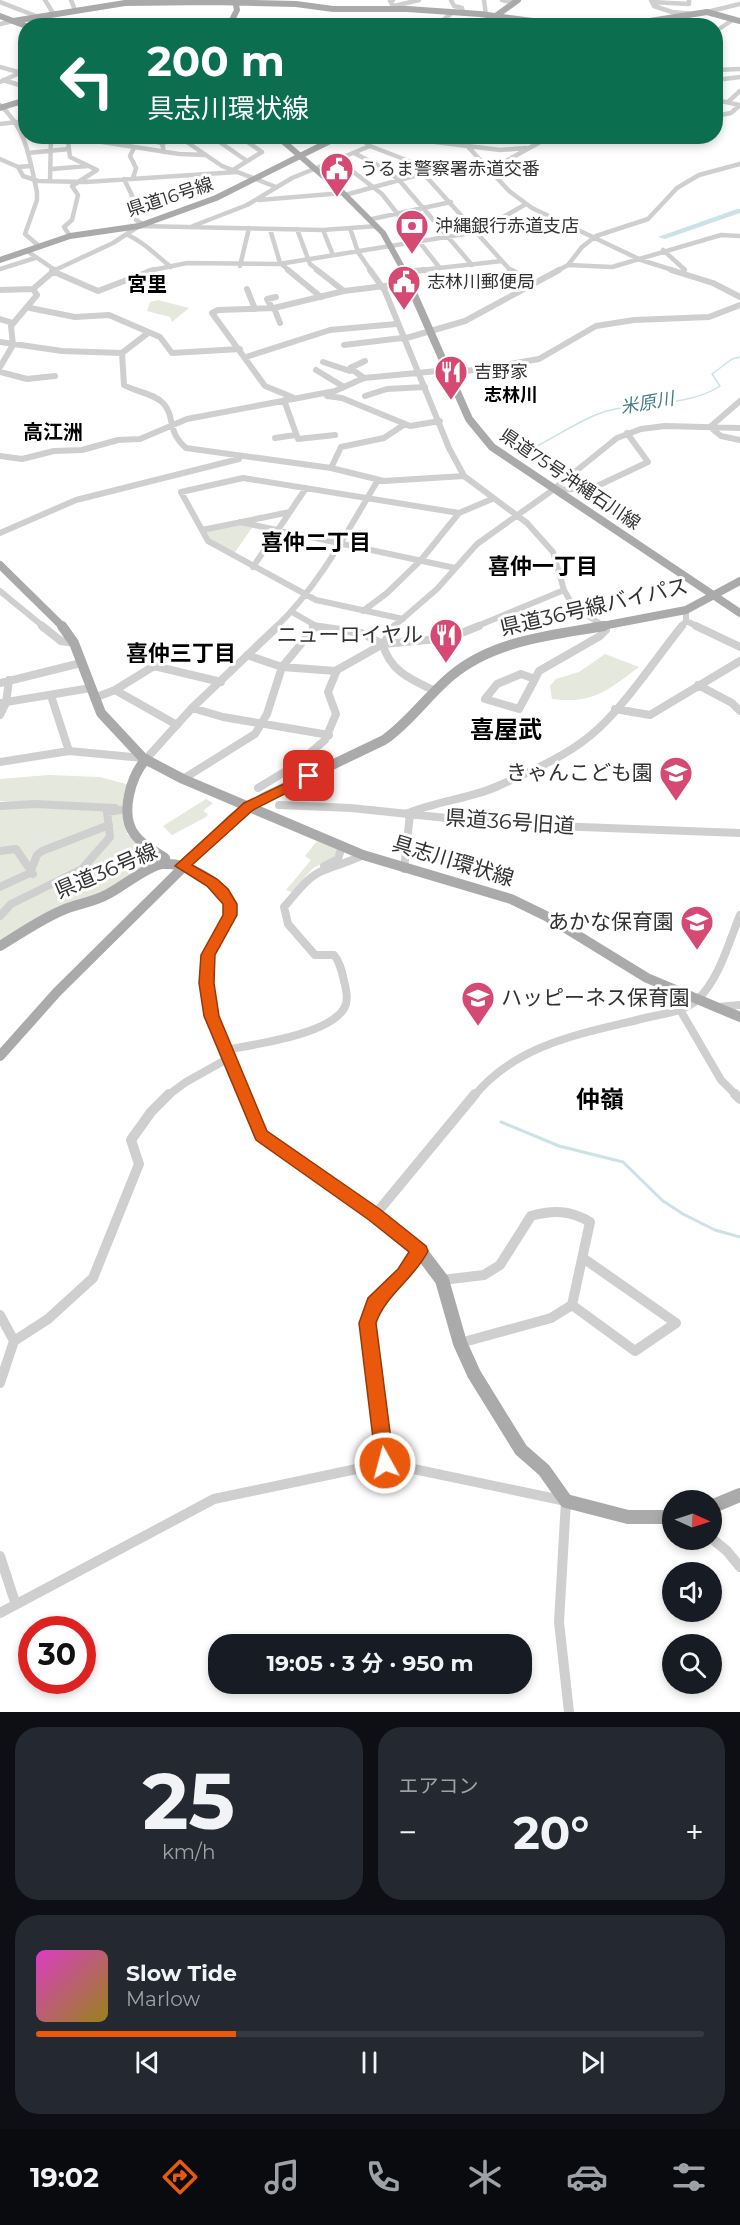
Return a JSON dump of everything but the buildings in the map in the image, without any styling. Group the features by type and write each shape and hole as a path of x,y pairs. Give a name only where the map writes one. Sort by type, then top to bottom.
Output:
{"main road":[{"path":"233,18 238,1"},
{"path":"238,1 242,13 239,18"},
{"path":"27,18 124,2 271,1 295,2 333,9 394,8 512,18"},
{"path":"492,18 516,1"},
{"path":"668,18 707,12 737,20"},
{"path":"0,16 18,23"},
{"path":"13,21 18,20"},
{"path":"1,106 18,101"},
{"name":"県道75号沖縄石川線","path":"286,144 375,223 392,247 469,419 486,441 499,453 553,490 740,613"},
{"path":"302,158 326,144"},
{"name":"県道16号線","path":"0,260 70,236 139,226 216,198 288,161 302,158"},
{"name":"具志川環状線","path":"0,565 63,627 74,644 106,721 144,759 183,779 363,855 511,899 546,916 647,978 740,1017"},
{"name":"県道36号線バイパス","path":"248,807 384,740 397,731 435,691 468,664 506,646 605,626 686,615 740,581"},
{"path":"144,759 132,786 127,809 132,832 165,858 166,864"},
{"name":"県道36号線","path":"0,946 62,910 105,896 156,866 166,864 182,866 248,807"},
{"path":"0,1056 57,992 182,866 212,882 223,892 230,904 227,922 208,955 206,983 211,1016 261,1135 375,1215 420,1251 442,1280 460,1343 474,1374 520,1450 544,1470 566,1501 628,1517 662,1517"},
{"path":"722,1502 740,1495"}],"street":[{"path":"21,10 26,8 22,0"},
{"path":"45,0 53,13"},
{"path":"70,0 75,10"},
{"path":"98,0 101,7"},
{"path":"393,0 390,1 394,8 419,0"},
{"path":"451,0 454,6 462,8 463,13"},
{"path":"484,0 486,15"},
{"path":"502,0 516,1"},
{"path":"651,1 689,3 689,0"},
{"path":"651,1 654,6 672,12 693,14"},
{"path":"0,2 36,16"},
{"path":"707,12 740,4"},
{"path":"446,18 453,12"},
{"path":"723,27 737,20"},
{"path":"0,24 13,21"},
{"path":"0,67 18,72"},
{"path":"723,70 740,69"},
{"path":"1,80 18,72"},
{"path":"723,79 740,77"},
{"path":"1,80 18,85"},
{"path":"728,102 740,91"},
{"path":"723,101 740,105"},
{"path":"723,115 731,113 740,105"},
{"path":"1,106 18,123"},
{"path":"0,124 16,120"},
{"path":"26,144 37,200 25,234 39,246"},
{"path":"50,181 51,144"},
{"path":"70,144 70,157 97,170 82,182 72,186 78,195 72,220 64,227 70,236"},
{"path":"109,144 195,157 205,154"},
{"path":"162,144 164,152"},
{"path":"191,144 235,171 276,187"},
{"path":"223,144 247,161"},
{"path":"18,167 23,176 34,180 82,182 235,171 261,152 250,144"},
{"path":"368,144 414,163 511,271 534,282"},
{"path":"445,144 500,150 529,148"},
{"path":"465,144 483,165 526,204 596,236 641,260 722,287 740,297"},
{"path":"255,200 344,194 423,173 510,159 536,144"},
{"path":"188,228 255,200 276,187 370,146"},
{"path":"133,178 136,168 130,156 134,148"},
{"path":"28,153 69,149"},
{"path":"354,153 386,170 398,180 425,208 472,265"},
{"path":"0,159 18,167 31,166"},
{"path":"338,160 365,175 400,212 439,267"},
{"path":"344,345 402,338 465,321 568,265 582,247 596,236 648,219 676,188 699,176 740,164"},
{"path":"52,169 89,166"},
{"path":"124,179 140,212 136,220 141,224 139,226"},
{"path":"33,289 41,278 116,244 139,226 323,230 350,228 375,223 400,212 451,202"},
{"path":"27,251 54,271 98,291 126,278 199,262 240,266 282,266 306,258 450,238 477,232 526,204"},
{"path":"240,266 249,228"},
{"path":"350,228 358,252 381,285 402,338 440,421 448,448 464,476 517,516 553,552 564,590 573,606 605,626 606,630 600,636 539,671 535,680 519,709 485,699 490,689 514,674 519,673 535,680"},
{"path":"270,229 282,266 321,297"},
{"path":"297,229 306,258 344,291"},
{"path":"323,230 333,255"},
{"path":"128,235 147,244 151,252 171,267"},
{"path":"568,265 612,267 641,260 663,250 721,235 740,236"},
{"path":"663,250 684,270 682,273"},
{"path":"0,269 35,258"},
{"path":"404,272 502,261"},
{"path":"292,397 265,386 212,313 218,310 273,308 344,291 409,283"},
{"path":"722,287 740,287"},
{"path":"0,290 33,289"},
{"path":"0,367 13,345 10,330 13,322 30,308 37,295 33,289"},
{"path":"247,289 255,309"},
{"path":"276,297 267,299 280,323"},
{"path":"0,456 22,459 54,451 82,450 118,440 140,439 168,425 292,397 335,392 364,378 417,370 448,372 539,359 596,326 634,320 709,317 740,305"},
{"path":"30,308 75,317 109,315 160,337 172,353 240,349"},
{"path":"0,319 13,322"},
{"path":"246,357 330,330 396,324"},
{"path":"0,342 62,351 122,353 148,333"},
{"path":"122,353 121,378 124,385 161,400 168,408 168,425 174,439 186,448 331,468 378,480 399,482 464,476"},
{"path":"350,371 354,364 365,361"},
{"path":"323,362 364,378"},
{"path":"316,370 345,387"},
{"path":"0,372 27,379 55,376"},
{"path":"365,396 387,389 425,387"},
{"path":"310,394 342,398 410,426 440,421"},
{"path":"284,400 290,407 291,429 298,439 335,435"},
{"path":"710,427 740,401"},
{"path":"331,468 341,447 387,437 399,432 405,424"},
{"path":"382,644 391,629 437,589 477,544 553,490 601,448 627,433 665,426 740,428"},
{"path":"710,427 721,436 740,440"},
{"path":"553,490 585,492 648,462 627,433"},
{"path":"275,438 295,435"},
{"path":"0,533 76,500 246,457"},
{"path":"403,619 316,600 253,567 208,541 181,492 243,478 459,513"},
{"path":"0,762 69,751 126,759 144,759 192,708 292,612 340,543 378,480"},
{"path":"253,567 306,488"},
{"path":"363,611 387,593 421,560 459,513 492,499"},
{"path":"202,530 290,512"},
{"path":"240,522 456,568"},
{"path":"247,655 282,667 336,671 382,644 449,638 564,590"},
{"path":"0,591 61,641 74,644"},
{"path":"292,612 315,627 350,631 378,639 382,644 384,656 395,668 435,691"},
{"path":"404,869 408,814 426,805 496,787 543,765 584,741 615,709 686,615 740,649"},
{"path":"183,779 255,734 262,724 282,667 315,627"},
{"path":"615,709 650,715 740,661"},
{"path":"0,683 81,663"},
{"path":"3,703 115,690 154,666 221,682"},
{"path":"258,788 296,765 329,735 336,714 328,692 336,671"},
{"path":"0,715 9,680"},
{"path":"698,685 732,703 740,711"},
{"path":"115,690 177,725"},
{"path":"51,696 69,751"},
{"path":"192,708 262,724 329,735"},
{"path":"0,806 35,804 127,809"},
{"name":"県道36号旧道","path":"279,805 408,814 504,824 740,833"},
{"path":"0,916 11,904 82,869 110,837 107,812 127,809"},
{"path":"0,887 33,874 37,866 37,855 42,851 109,825"},
{"path":"315,876 321,867 338,859 342,846"},
{"path":"0,851 16,849 33,874"},
{"path":"0,1383 14,1341 48,1319 93,1278 134,1180 138,1164 131,1140 139,1126 175,1086 226,1054 315,1030 345,1009 348,1001 338,960 334,955 315,955 288,924 284,907 302,886 321,870 341,866 363,855"},
{"path":"375,1215 490,1077 506,1063 544,1045 679,1008 697,1000 712,975 740,915"},
{"path":"714,1007 740,1005"},
{"path":"679,1008 721,1080 740,1099"},
{"path":"442,1280 484,1275 500,1265 531,1216 553,1209 576,1213 590,1221 587,1249 572,1305 551,1318 460,1343"},
{"path":"385,1463 368,1323 374,1303 404,1275 420,1251"},
{"path":"572,1305 635,1351 676,1323 583,1258"},
{"path":"0,1315 14,1341"},
{"path":"0,1612 15,1602 214,1499 385,1463 566,1501 559,1622 568,1712"},
{"path":"722,1547 740,1567"},
{"path":"0,1556 15,1602"}],"shaded area":[{"path":"158,300 189,308 172,322 170,317 147,311 150,302"},
{"path":"259,518 233,555 208,541 202,530"},
{"path":"605,654 639,667 599,694 578,699 552,699 550,686 556,679 579,672"},
{"path":"48,775 100,777 130,785 122,807 0,801 0,779"},
{"path":"206,799 213,803 203,811 208,814 206,817 172,835 163,826"},
{"path":"34,807 122,810 127,834 159,860 103,893 0,942 0,809"},
{"path":"317,841 338,849 337,856 313,868 292,892 286,890 311,860 305,856"}],"waterway":[{"path":"662,237 740,211"},
{"name":"米原川","path":"535,447 603,412 681,400 708,392 720,386 712,374 732,359 740,357"},
{"path":"501,1122 559,1146 623,1162 663,1201 683,1214 715,1230 740,1237"}],"place":[{"name":"うるま警察署赤道交番","path":"337,198"},
{"name":"沖縄銀行赤道支店","path":"412,255"},
{"name":"志林川郵便局","path":"404,311"},
{"name":"吉野家","path":"451,401"},
{"name":"ニューロイヤル","path":"446,664"},
{"name":"きゃんこども園","path":"676,802"},
{"name":"あかな保育園","path":"697,951"},
{"name":"ハッピーネス保育園","path":"478,1027"}],"district":[{"name":"宮里","path":"147,284"},
{"name":"志林川","path":"511,395"},
{"name":"高江洲","path":"53,432"},
{"name":"喜仲二丁目","path":"316,542"},
{"name":"喜仲一丁目","path":"543,566"},
{"name":"喜仲三丁目","path":"181,653"},
{"name":"喜屋武","path":"506,730"},
{"name":"仲嶺","path":"600,1100"}],"route":[{"path":"309,776 248,807 182,866 212,882 223,892 230,904 230,915 224,929 208,955 206,983 211,1016 261,1135 375,1215 420,1251 404,1275 374,1303 368,1323 385,1463"}]}
